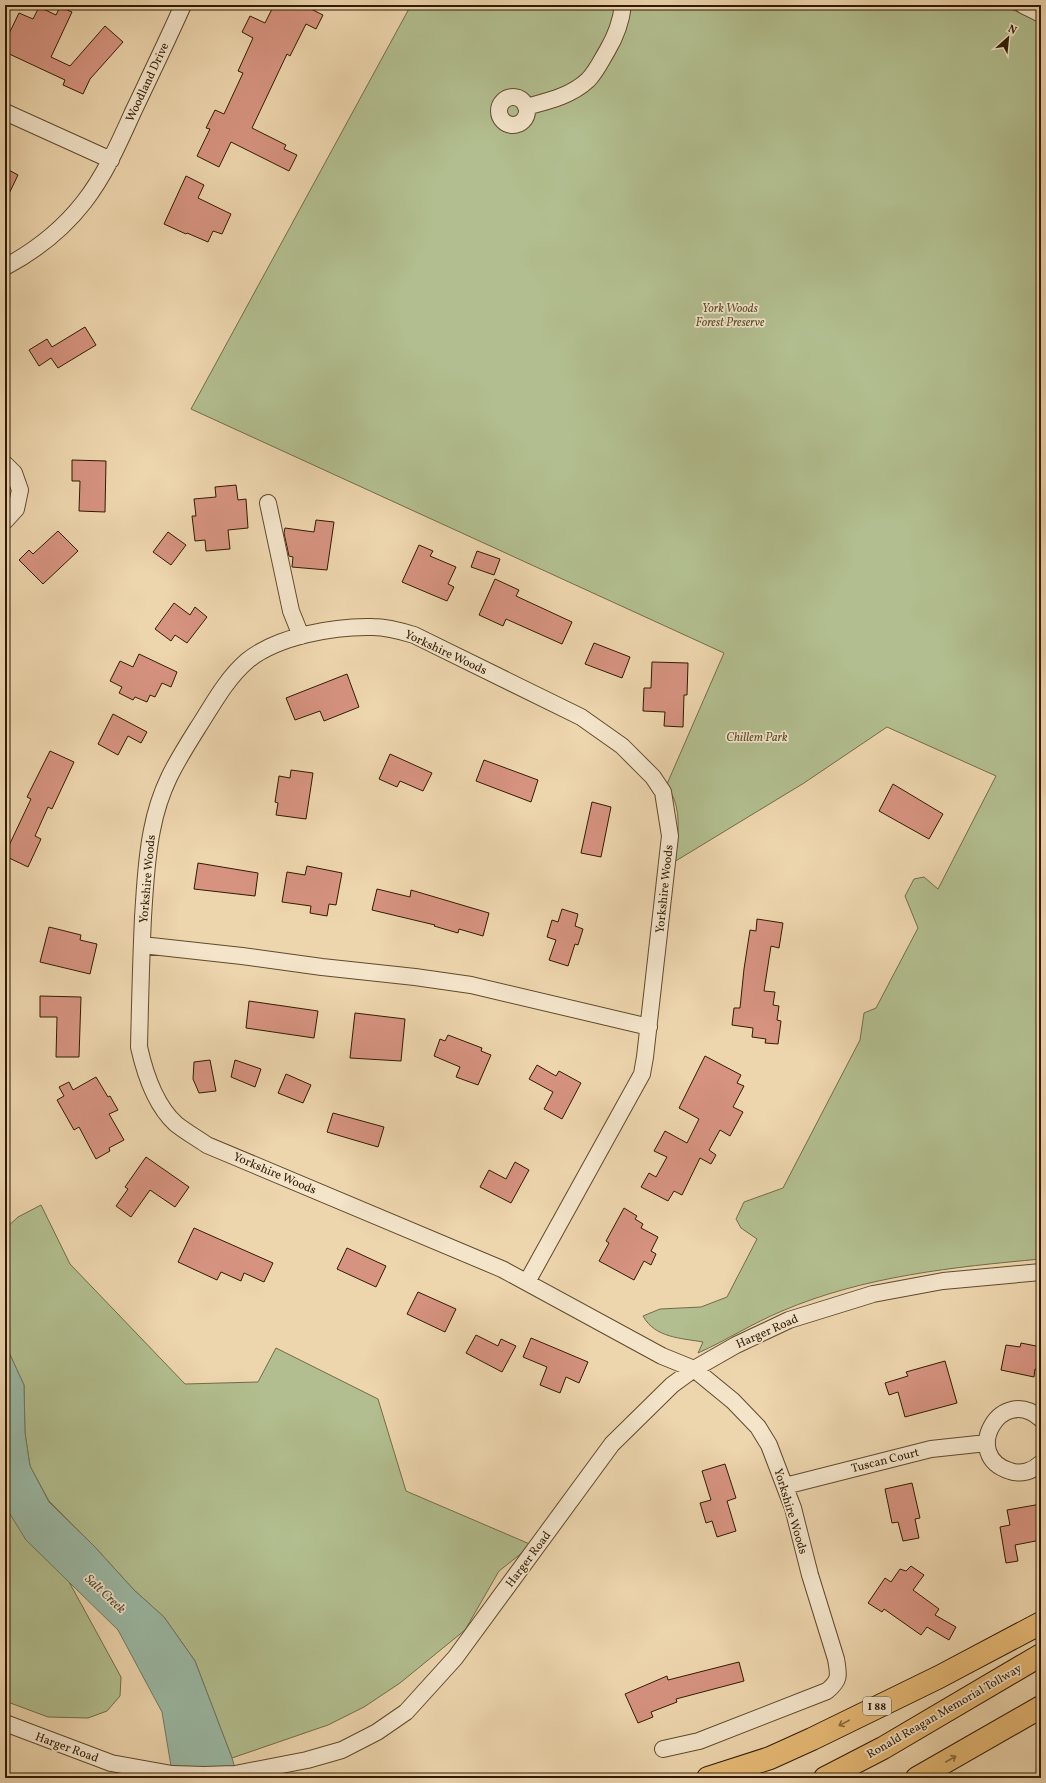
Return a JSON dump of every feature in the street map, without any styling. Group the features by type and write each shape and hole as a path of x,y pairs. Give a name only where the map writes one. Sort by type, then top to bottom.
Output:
{"highway":[{"path":"873,1708 1041,1606"},
{"name":"I 88","path":"708,1778 770,1758 812,1739 939,1677 1041,1623"},
{"name":"Ronald Reagan Memorial Tollway","path":"825,1778 883,1748 1041,1655"},
{"path":"918,1778 1041,1707"}],"street":[{"name":"Woodland Drive","path":"5,267 34,249 70,218 92,191 111,160 183,5"},
{"path":"526,107 557,99 576,89 588,80 596,70 616,35 623,5"},
{"path":"1022,5 1041,14"},
{"path":"5,112 111,160"},
{"path":"5,464 14,473 20,490 16,509 5,521"},
{"path":"268,503 291,611 301,636"},
{"name":"Yorkshire Woods","path":"527,1282 642,1074 649,1027 670,836 664,792 653,777 622,746 581,717 414,635 392,629 353,627 301,636 281,642 248,661 236,672 176,762 165,782 152,829 146,865 139,1047 144,1070 153,1092 175,1123 207,1145 502,1269 662,1356 694,1369 734,1401 758,1427 769,1445 785,1486 836,1659 839,1672 838,1678 835,1684 827,1691 699,1741 663,1749"},
{"path":"142,945 471,985 649,1027"},
{"name":"Harger Road","path":"5,1724 111,1763 172,1774 235,1774 307,1760 342,1750 377,1732 406,1712 454,1658 612,1444 662,1394 694,1369 736,1345 789,1320 873,1294 943,1281 1041,1272"},
{"path":"1041,1419 1036,1414 1027,1410 1017,1409 1007,1411 998,1416 992,1424 988,1433 987,1443 989,1454 995,1463 1004,1469 1015,1473 1026,1472 1036,1468 1041,1463"},
{"name":"Tuscan Court","path":"785,1486 931,1449 987,1443"}],"green space":[{"name":"York Woods Forest Preserve","path":"411,5 1003,5 1041,23 1041,1259 942,1270 877,1281 845,1289 782,1311 698,1353 703,1342 678,1338 661,1333 654,1329 643,1316 660,1309 701,1307 727,1297 757,1239 741,1228 736,1219 744,1202 783,1188 860,1040 864,1013 876,1008 918,928 905,896 914,879 924,877 938,889 996,776 887,727 804,783 674,862 678,838 678,814 674,799 667,784 724,653 191,409"},
{"path":"41,1205 70,1264 185,1384 258,1382 276,1348 378,1399 406,1491 532,1545 499,1571 465,1630 400,1683 364,1707 328,1725 232,1758 195,1661 164,1617 134,1590 94,1546 49,1501 30,1466 25,1433 24,1385 5,1344 5,1229 18,1217"},
{"path":"5,1506 29,1543 68,1580 121,1677 120,1696 107,1711 88,1718 48,1717 5,1701"}],"water":[{"name":"Salt Creek","path":"5,1344 24,1385 25,1433 30,1466 49,1502 94,1546 134,1590 164,1617 195,1661 232,1758 238,1778 173,1778 162,1712 118,1630 26,1540 5,1506"}],"building":[{"path":"274,5 303,5 323,15 316,29 306,24 290,56 287,54 252,128 286,145 284,149 297,155 289,171 231,142 219,167 197,156 210,129 206,128 215,110 224,114 243,73 238,71 253,38 242,32 250,16 265,23"},
{"path":"39,7 56,15 60,7 72,12 51,57 70,66 105,26 123,42 90,79 83,94 63,85 65,80 5,52 5,42 19,13 33,19"},
{"path":"5,168 18,175 5,202"},
{"path":"186,176 204,185 198,198 231,214 222,234 213,231 208,242 164,224"},
{"path":"85,327 96,345 58,368 51,358 39,366 29,350 47,339 52,347"},
{"path":"72,460 106,461 105,512 79,511 80,481 72,481"},
{"path":"236,485 238,500 246,499 248,528 228,530 230,549 206,551 205,540 195,541 192,516 196,516 194,499 216,497 215,487"},
{"path":"316,520 334,522 327,570 292,567 293,557 289,556 284,533 285,528 314,532"},
{"path":"58,531 78,551 43,584 19,560 29,550 33,554"},
{"path":"168,532 186,545 171,565 153,552"},
{"path":"419,545 433,551 430,556 456,567 448,584 454,587 447,601 402,582"},
{"path":"477,551 500,559 494,575 471,567"},
{"path":"495,579 519,590 516,596 572,622 562,644 506,619 503,626 479,615"},
{"path":"174,603 190,615 195,607 207,617 187,643 175,635 171,641 155,629"},
{"path":"594,643 630,657 622,678 585,664"},
{"path":"139,654 177,672 171,687 162,683 155,697 150,695 147,702 135,697 133,700 119,693 122,687 110,681 120,661 133,667"},
{"path":"652,662 688,663 687,695 684,695 683,727 664,726 665,712 643,711 644,688 651,688"},
{"path":"347,674 359,707 324,721 320,711 295,720 286,698"},
{"path":"113,714 147,732 141,743 128,736 118,755 98,744"},
{"path":"50,751 74,762 52,809 48,807 35,836 41,839 28,867 5,856 5,854 31,799 27,797"},
{"path":"390,754 432,773 423,791 400,781 397,787 379,779"},
{"path":"484,760 538,780 531,802 476,781"},
{"path":"291,770 313,773 306,819 276,815 278,803 275,802 279,776 290,778"},
{"path":"893,784 943,814 929,839 879,811"},
{"path":"592,802 611,807 601,857 581,853"},
{"path":"198,863 258,873 255,896 194,889"},
{"path":"307,866 342,873 336,905 329,904 327,916 310,913 311,906 282,902 287,872 305,875"},
{"path":"377,889 410,897 411,890 489,913 483,936 459,929 458,933 434,926 435,925 372,910"},
{"path":"562,909 578,914 575,926 583,929 578,945 575,944 568,966 549,960 556,940 547,937 552,920 558,922"},
{"path":"757,919 783,923 779,948 771,946 764,991 775,992 773,1005 779,1006 777,1020 781,1021 778,1044 765,1043 766,1039 752,1037 753,1028 732,1025 734,1008 740,1008 750,930 756,931"},
{"path":"49,927 81,935 80,940 97,944 90,974 40,962"},
{"path":"40,996 81,997 79,1057 56,1057 57,1017 40,1017"},
{"path":"249,1001 318,1011 314,1038 246,1028"},
{"path":"355,1013 405,1019 401,1061 350,1058"},
{"path":"448,1035 482,1048 481,1051 491,1055 478,1085 456,1077 460,1067 434,1056 440,1039 445,1041"},
{"path":"705,1056 741,1075 737,1083 744,1086 733,1107 743,1112 730,1136 720,1130 709,1150 716,1155 711,1164 700,1158 682,1195 674,1191 668,1201 641,1187 649,1173 656,1177 667,1157 654,1151 665,1131 687,1143 699,1119 679,1108"},
{"path":"210,1060 216,1091 199,1093 193,1079 194,1062"},
{"path":"235,1060 261,1069 255,1087 231,1077"},
{"path":"537,1065 556,1076 559,1071 581,1083 562,1119 544,1109 553,1092 529,1079"},
{"path":"286,1074 311,1085 303,1103 278,1093"},
{"path":"96,1077 118,1110 109,1114 124,1140 109,1148 110,1151 96,1159 79,1127 74,1130 57,1100 64,1096 59,1087 69,1082 73,1090"},
{"path":"333,1113 384,1127 378,1147 327,1132"},
{"path":"146,1157 189,1187 175,1207 150,1190 131,1217 116,1206 128,1189 125,1187"},
{"path":"515,1162 529,1170 511,1203 480,1187 489,1170 506,1179"},
{"path":"624,1208 637,1216 635,1219 643,1224 641,1228 658,1237 651,1251 656,1254 651,1265 644,1261 634,1280 599,1261 609,1243 606,1241"},
{"path":"194,1228 273,1263 264,1282 244,1273 241,1281 221,1272 217,1280 178,1262"},
{"path":"347,1248 386,1266 376,1287 337,1269"},
{"path":"418,1292 456,1309 445,1332 407,1314"},
{"path":"476,1335 498,1346 501,1339 516,1346 502,1372 466,1353"},
{"path":"531,1338 588,1362 579,1383 566,1377 560,1393 540,1385 547,1367 523,1357"},
{"path":"1021,1343 1041,1347 1041,1370 1035,1369 1034,1377 1001,1370 1006,1345 1020,1347"},
{"path":"945,1361 957,1403 905,1417 898,1392 889,1395 885,1383 908,1376 906,1372"},
{"path":"725,1464 736,1498 727,1501 736,1531 717,1537 712,1521 706,1523 700,1503 711,1500 702,1471"},
{"path":"912,1483 920,1518 915,1519 919,1538 903,1541 898,1522 892,1523 885,1489"},
{"path":"1041,1504 1041,1540 1015,1545 1018,1561 1006,1563 1000,1527 1010,1525 1007,1510"},
{"path":"911,1566 924,1575 913,1590 939,1609 935,1615 956,1627 949,1640 927,1627 921,1635 884,1609 882,1612 868,1603 885,1578 891,1582 900,1569 906,1571"},
{"path":"739,1662 744,1681 676,1699 677,1702 651,1712 653,1717 638,1723 625,1694 667,1676 668,1680"}],"park label":[{"name":"Chillem Park","path":"757,737"}]}
